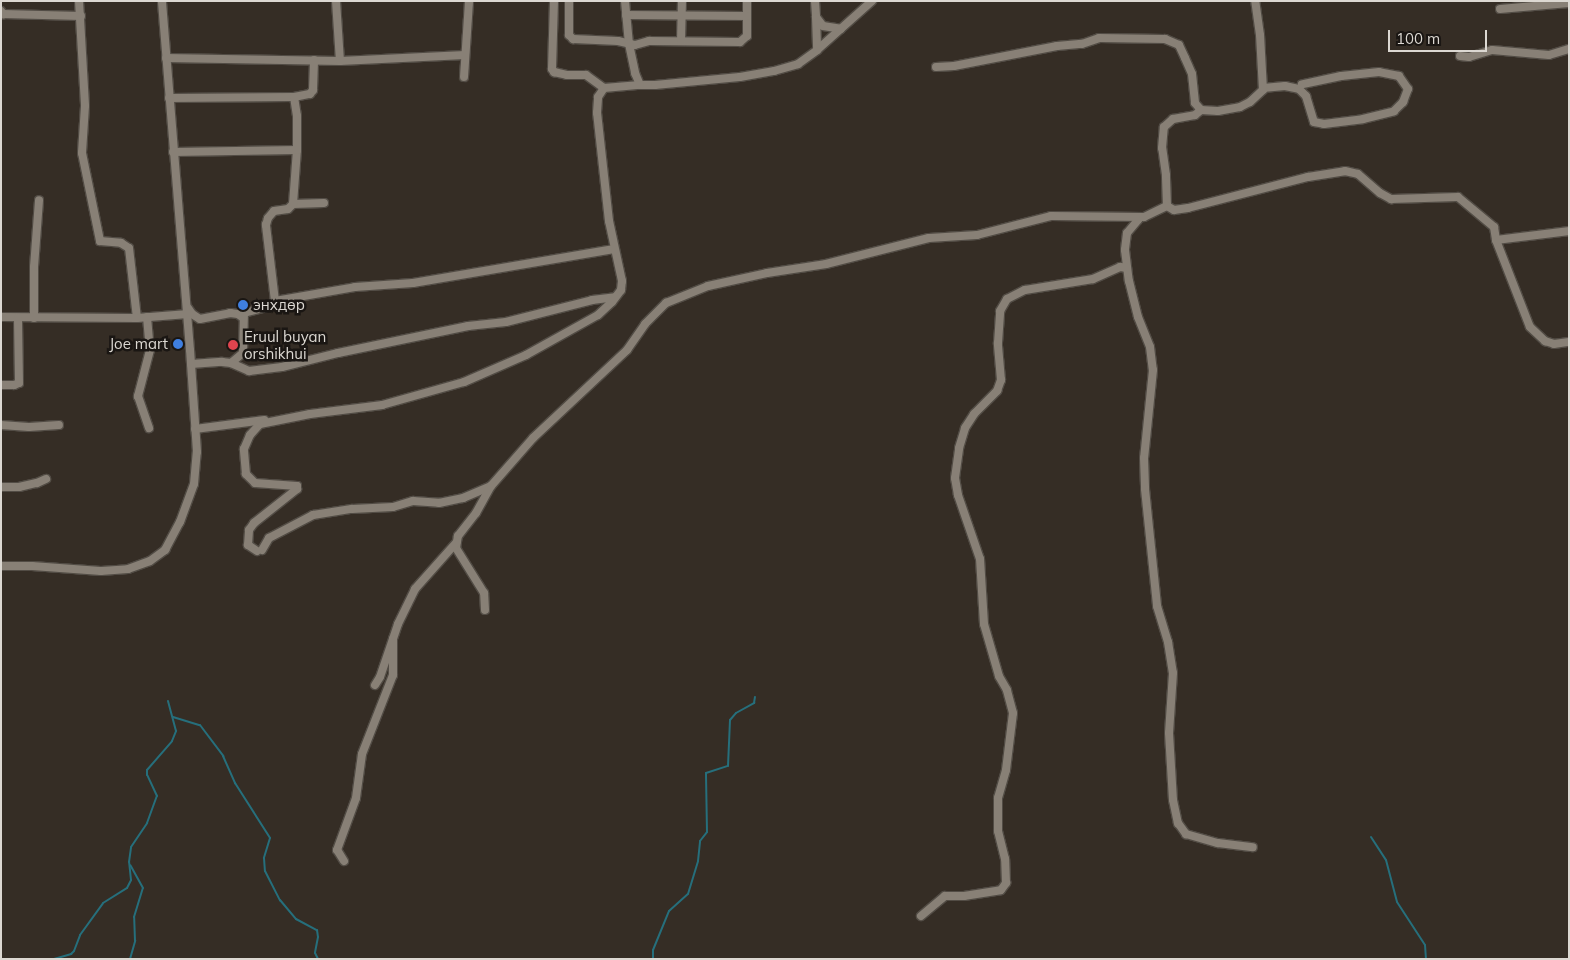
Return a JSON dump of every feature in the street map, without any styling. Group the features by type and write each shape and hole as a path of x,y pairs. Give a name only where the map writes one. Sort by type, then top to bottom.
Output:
{"street":[{"path":"79,1 84,106 82,153 100,241 121,243 129,248 137,318"},
{"path":"1,566 32,566 102,571 128,569 158,557 165,550 180,522 194,484 197,468 191,364 162,1"},
{"path":"336,1 340,61"},
{"path":"464,77 469,1"},
{"path":"554,1 552,69 554,72 567,75 586,75 604,88 681,84 774,71 798,64 842,29 872,1"},
{"path":"569,1 569,35 573,39 618,41 629,44 681,41 740,42 747,36 747,1"},
{"path":"625,1 629,44 640,85"},
{"path":"681,41 682,1"},
{"path":"815,1 816,50"},
{"path":"1255,1 1260,35 1263,88"},
{"path":"1500,9 1569,3"},
{"path":"1,11 3,14 81,16"},
{"path":"626,15 747,16"},
{"path":"816,17 824,26 842,29"},
{"path":"936,67 954,66 1040,49 1082,44 1099,38 1165,38 1179,45 1188,62 1192,74 1195,103 1201,110"},
{"path":"1460,56 1469,57 1492,50 1549,55 1569,49"},
{"path":"166,58 340,61 465,55"},
{"path":"169,98 294,97 310,94 313,90 314,60"},
{"path":"1167,206 1166,175 1162,148 1163,130 1173,119 1195,115 1201,110 1218,111 1240,107 1250,102 1263,88 1285,86 1300,89 1306,96 1314,122 1324,124 1363,119 1394,111 1403,102 1408,89 1399,76 1379,72 1341,76 1302,84"},
{"path":"195,429 337,408 464,382 526,355 598,315 622,288 620,264 614,249 597,113 598,97 604,88"},
{"path":"275,301 266,225 268,218 274,212 288,209 293,204 297,150 297,116 294,97"},
{"path":"173,152 297,150"},
{"path":"1167,206 1174,210 1188,208 1308,177 1345,170 1358,174 1380,194 1391,199 1458,197 1494,227 1496,240 1530,327 1545,340 1554,344 1569,342"},
{"path":"34,318 34,267 38,200"},
{"path":"293,204 324,204"},
{"path":"375,685 398,624 415,589 456,543 491,486 533,438 627,350 658,310 676,297 708,286 767,273 826,264 929,238 977,235 1052,216 1144,217 1167,206"},
{"path":"1139,216 1127,233 1125,250 1138,317 1152,358 1152,384 1144,458 1145,489 1157,606 1172,664 1169,757 1171,787 1178,823 1186,834 1201,840 1254,847"},
{"path":"1496,240 1569,231"},
{"path":"231,363 242,353 242,317 244,313 270,306 275,301 355,287 413,283 614,249"},
{"path":"921,916 945,896 964,896 1001,890 1006,883 1005,859 998,831 998,798 1006,770 1013,713 1007,690 999,676 984,624 980,559 958,496 955,478 959,448 965,428 974,414 997,391 1001,380 998,342 1000,311 1007,299 1025,290 1093,279 1120,267 1127,268"},
{"path":"191,364 231,363 249,371 282,367 338,353 468,326 506,322 592,300 615,297"},
{"path":"1,317 137,318 187,310 200,319 230,313 238,314 242,317"},
{"path":"148,317 150,350 138,396 149,428"},
{"path":"1,385 19,383 18,318"},
{"path":"433,389 382,405 310,414 260,424 250,435 244,449 246,474 255,483 297,486 297,489 254,523 249,530 248,545 260,550 270,538 313,515 352,509 393,507 413,501 438,504 463,498 491,486"},
{"path":"1,424 29,427 59,425"},
{"path":"1,487 19,487 46,479"},
{"path":"456,543 465,565 484,593 485,610"},
{"path":"344,861 337,850 356,798 362,754 393,675 393,639"}],"waterway":[{"path":"653,959 653,950 669,911 688,894 698,861 700,841 707,832 706,773 728,766 730,720 736,713 754,703 755,697"},
{"path":"54,959 71,954 74,951 80,935 103,903 127,888 131,880 129,862 131,847 147,823 157,796 147,775 147,770 172,741 176,731 168,701"},
{"path":"173,717 200,725 223,756 235,783 270,838 264,858 265,871 280,900 296,919 317,930 318,937 315,953 318,959"},
{"path":"1371,837 1386,860 1397,902 1425,945 1426,959"},
{"path":"130,865 143,888 134,917 135,941 130,959"}],"place":[{"name":"энхдөр","path":"243,305"},
{"name":"Joe mart","path":"178,344"},
{"name":"Eruul buyan orshikhui","path":"233,345"}]}
